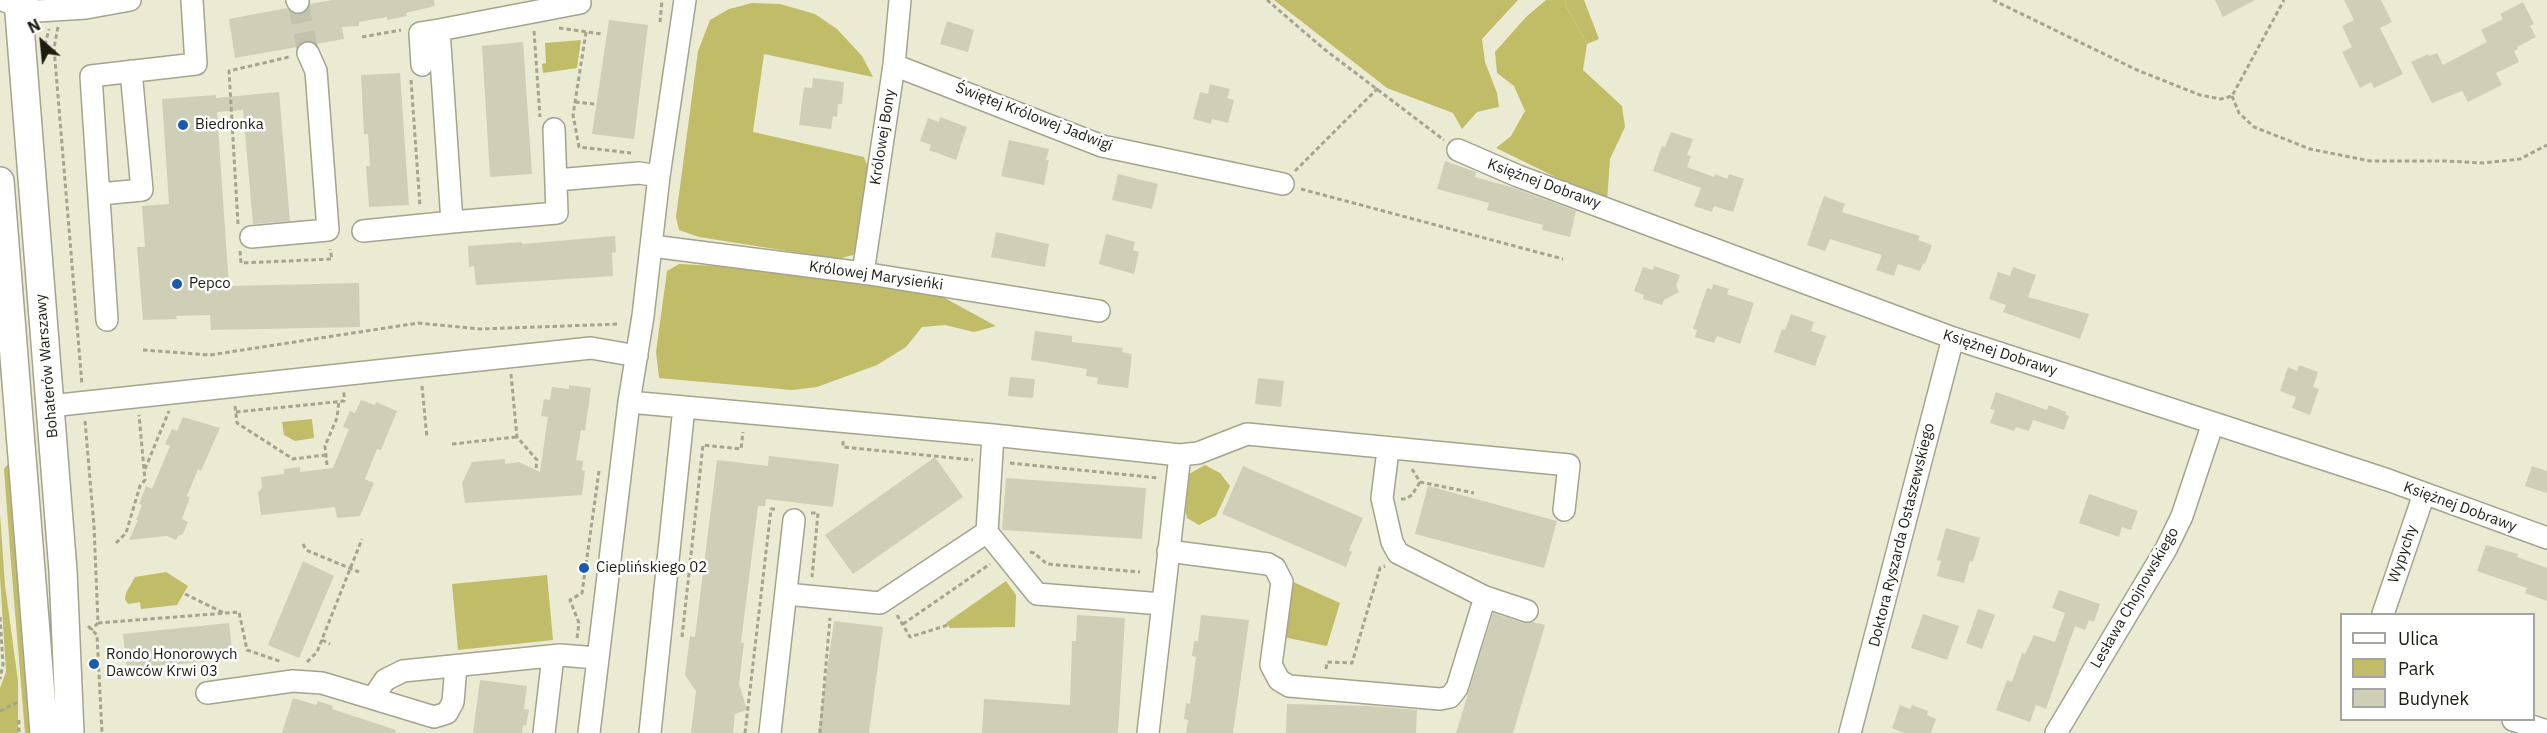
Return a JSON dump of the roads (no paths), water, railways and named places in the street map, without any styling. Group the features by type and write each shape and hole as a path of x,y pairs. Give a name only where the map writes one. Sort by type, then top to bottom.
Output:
{"main road":[{"name":"Bohaterów Warszawy","path":"14,2 63,571 70,733"},
{"path":"0,181 44,733"}],"street":[{"path":"14,2 38,11 86,8 130,0"},
{"path":"107,320 91,76 196,64 192,0"},
{"path":"589,733 629,402 685,0"},
{"name":"Królowej Bony","path":"863,273 894,65 900,0"},
{"path":"416,71 420,33 439,30 497,9 532,11 580,3"},
{"path":"439,30 452,222"},
{"path":"243,236 327,230 316,71 308,53"},
{"name":"Świętej Królowej Jadwigi","path":"894,65 1102,146 1283,184"},
{"path":"99,194 142,190 131,71"},
{"path":"363,231 557,213 556,180 547,127"},
{"name":"Księżnej Dobrawy","path":"1458,150 1518,176 1953,338 2424,494 2547,538"},
{"path":"556,180 639,173 659,176"},
{"name":"Królowej Marysieńki","path":"652,246 863,273 1099,310"},
{"name":"Doktora Ryszarda Ostaszewskiego","path":"1850,733 1953,338"},
{"path":"50,406 591,348 637,356"},
{"path":"629,402 993,435 1179,455 1198,453 1247,434 1398,451 1569,465 1564,510"},
{"path":"650,733 684,407"},
{"name":"Lesława Chojnowskiego","path":"2056,733 2166,549 2182,516 2213,423"},
{"path":"993,435 987,532 1037,594 1162,603"},
{"path":"1398,451 1383,498 1394,547 1407,558 1485,597 1527,611"},
{"path":"1148,733 1179,455"},
{"name":"Wypychy","path":"2384,613 2424,494"},
{"path":"770,733 794,520"},
{"path":"786,594 880,603 987,532"},
{"path":"1168,551 1268,564 1275,568 1282,582 1271,665 1279,680 1289,686 1440,699 1450,697 1457,688 1485,597"},
{"path":"373,698 385,680 403,671 553,656 597,658"},
{"path":"544,733 553,656"},
{"path":"207,693 303,682 322,682 434,717 447,713 453,702 456,666"},
{"path":"2516,721 2547,731"}],"tunnel":[{"path":"298,2 308,53"}],"place":[{"name":"Biedronka","path":"183,125"},
{"name":"Pepco","path":"177,284"},
{"name":"Cieplińskiego 02","path":"584,568"},
{"name":"Rondo Honorowych Dawców Krwi 03","path":"94,664"}]}
